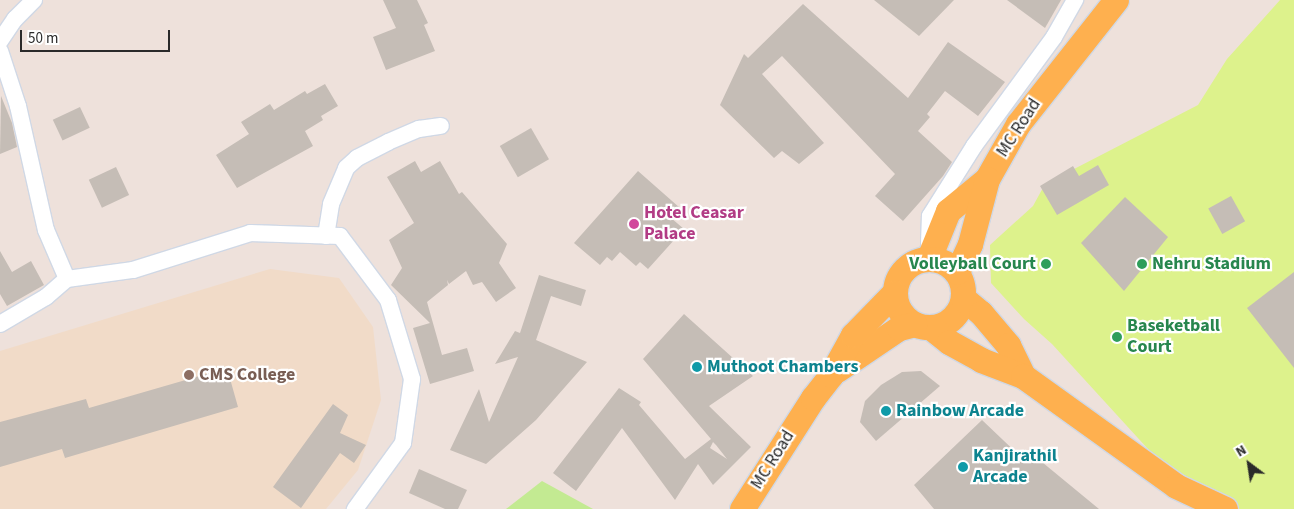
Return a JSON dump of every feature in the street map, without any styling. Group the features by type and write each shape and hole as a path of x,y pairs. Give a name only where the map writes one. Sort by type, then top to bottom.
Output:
{"main road":[{"name":"MC Road","path":"742,509 813,398 831,375 853,335 894,293 899,276 904,269 912,263 928,258 948,211 987,179 1018,124 1116,0"},
{"path":"956,272 970,244 987,179"},
{"path":"831,375 899,328 942,324 952,318 959,309 963,298 961,280 956,272 939,260 928,258"},
{"path":"894,293 900,312 982,360 1023,376 1176,486 1225,509"},
{"path":"963,298 981,313 1008,345 1023,376"}],"street":[{"path":"0,42 15,19 34,0"},
{"path":"928,258 930,216 974,146 1054,37 1076,0"},
{"path":"0,51 18,106 46,230 67,279"},
{"path":"326,236 331,204 346,168 357,158 380,146 419,129 441,126"},
{"path":"0,324 46,296 67,279 134,270 250,233 340,236 388,300 412,379 403,443 355,509"}],"shaded area":[{"name":"CMS College","path":"270,269 339,278 373,327 381,400 358,470 326,509 0,509 0,351"}],"green space":[{"name":"Nehru Stadium","path":"1280,0 1294,0 1294,509 1240,509 1223,505 1169,472 1052,344 1024,319 991,283 990,245 1033,206 1045,184 1198,105 1227,59"},
{"path":"542,481 593,509 506,509"}],"building":[{"path":"383,0 417,0 428,23 424,25 435,51 386,70 373,37 396,28"},
{"path":"874,0 954,0 919,36"},
{"path":"1007,0 1061,0 1045,28"},
{"path":"803,4 908,98 948,42 1005,82 978,116 945,91 927,114 930,117 918,131 952,162 943,176 903,221 875,196 895,174 782,56 762,74 824,143 799,164 782,151 774,158 720,105 744,54 748,58"},
{"path":"325,84 338,106 321,116 323,120 305,131 313,146 237,188 216,155 249,134 241,122 270,104 274,110 305,91 307,94"},
{"path":"1,96 12,123 17,147 0,154"},
{"path":"80,107 90,128 63,141 53,120"},
{"path":"531,128 549,159 518,177 500,146"},
{"path":"415,161 421,172 440,161 459,194 462,192 507,244 499,263 516,288 496,302 482,282 473,285 466,271 449,284 447,280 448,285 427,302 442,355 467,348 474,371 430,384 413,328 430,323 391,285 402,268 389,240 414,223 387,177"},
{"path":"1098,165 1109,185 1057,215 1040,186 1073,166 1079,176"},
{"path":"116,167 129,195 102,208 89,180"},
{"name":"Hotel Ceasar Palace","path":"638,171 680,208 671,218 684,229 648,269 640,262 636,266 620,252 612,261 607,257 600,265 574,243"},
{"path":"1231,196 1245,221 1222,234 1208,209"},
{"path":"1125,197 1168,237 1124,291 1081,243"},
{"path":"0,251 12,272 31,261 44,285 7,306 0,294"},
{"path":"1294,272 1294,368 1247,308"},
{"path":"539,275 586,290 581,306 551,296 536,340 587,362 536,420 486,464 450,450 479,389 489,422 518,357 495,364 515,331 520,333"},
{"path":"684,314 753,376 709,406 751,447 713,485 698,464 675,500 622,428 576,491 553,473 619,388 641,402 639,405 685,459 711,439 643,359","holes":["713,442 727,459 710,448"]},
{"path":"227,368 238,407 65,458 62,449 0,467 0,422 86,399 89,408"},
{"name":"Rainbow Arcade","path":"921,371 940,386 876,441 860,422 865,401 881,385 902,372"},
{"path":"333,404 348,415 340,433 366,445 354,463 340,453 301,508 273,487"},
{"path":"982,420 1025,461 1031,453 1099,509 934,509 914,485"},
{"path":"419,469 467,490 458,509 445,509 409,493"}],"place":[{"name":"Hotel Ceasar Palace","path":"634,224"},
{"name":"Volleyball Court","path":"1046,264"},
{"name":"Nehru Stadium","path":"1142,264"},
{"name":"Baseketball Court","path":"1117,337"},
{"name":"Muthoot Chambers","path":"697,367"},
{"name":"CMS College","path":"189,375"},
{"name":"Rainbow Arcade","path":"886,411"},
{"name":"Kanjirathil Arcade","path":"963,467"}]}
